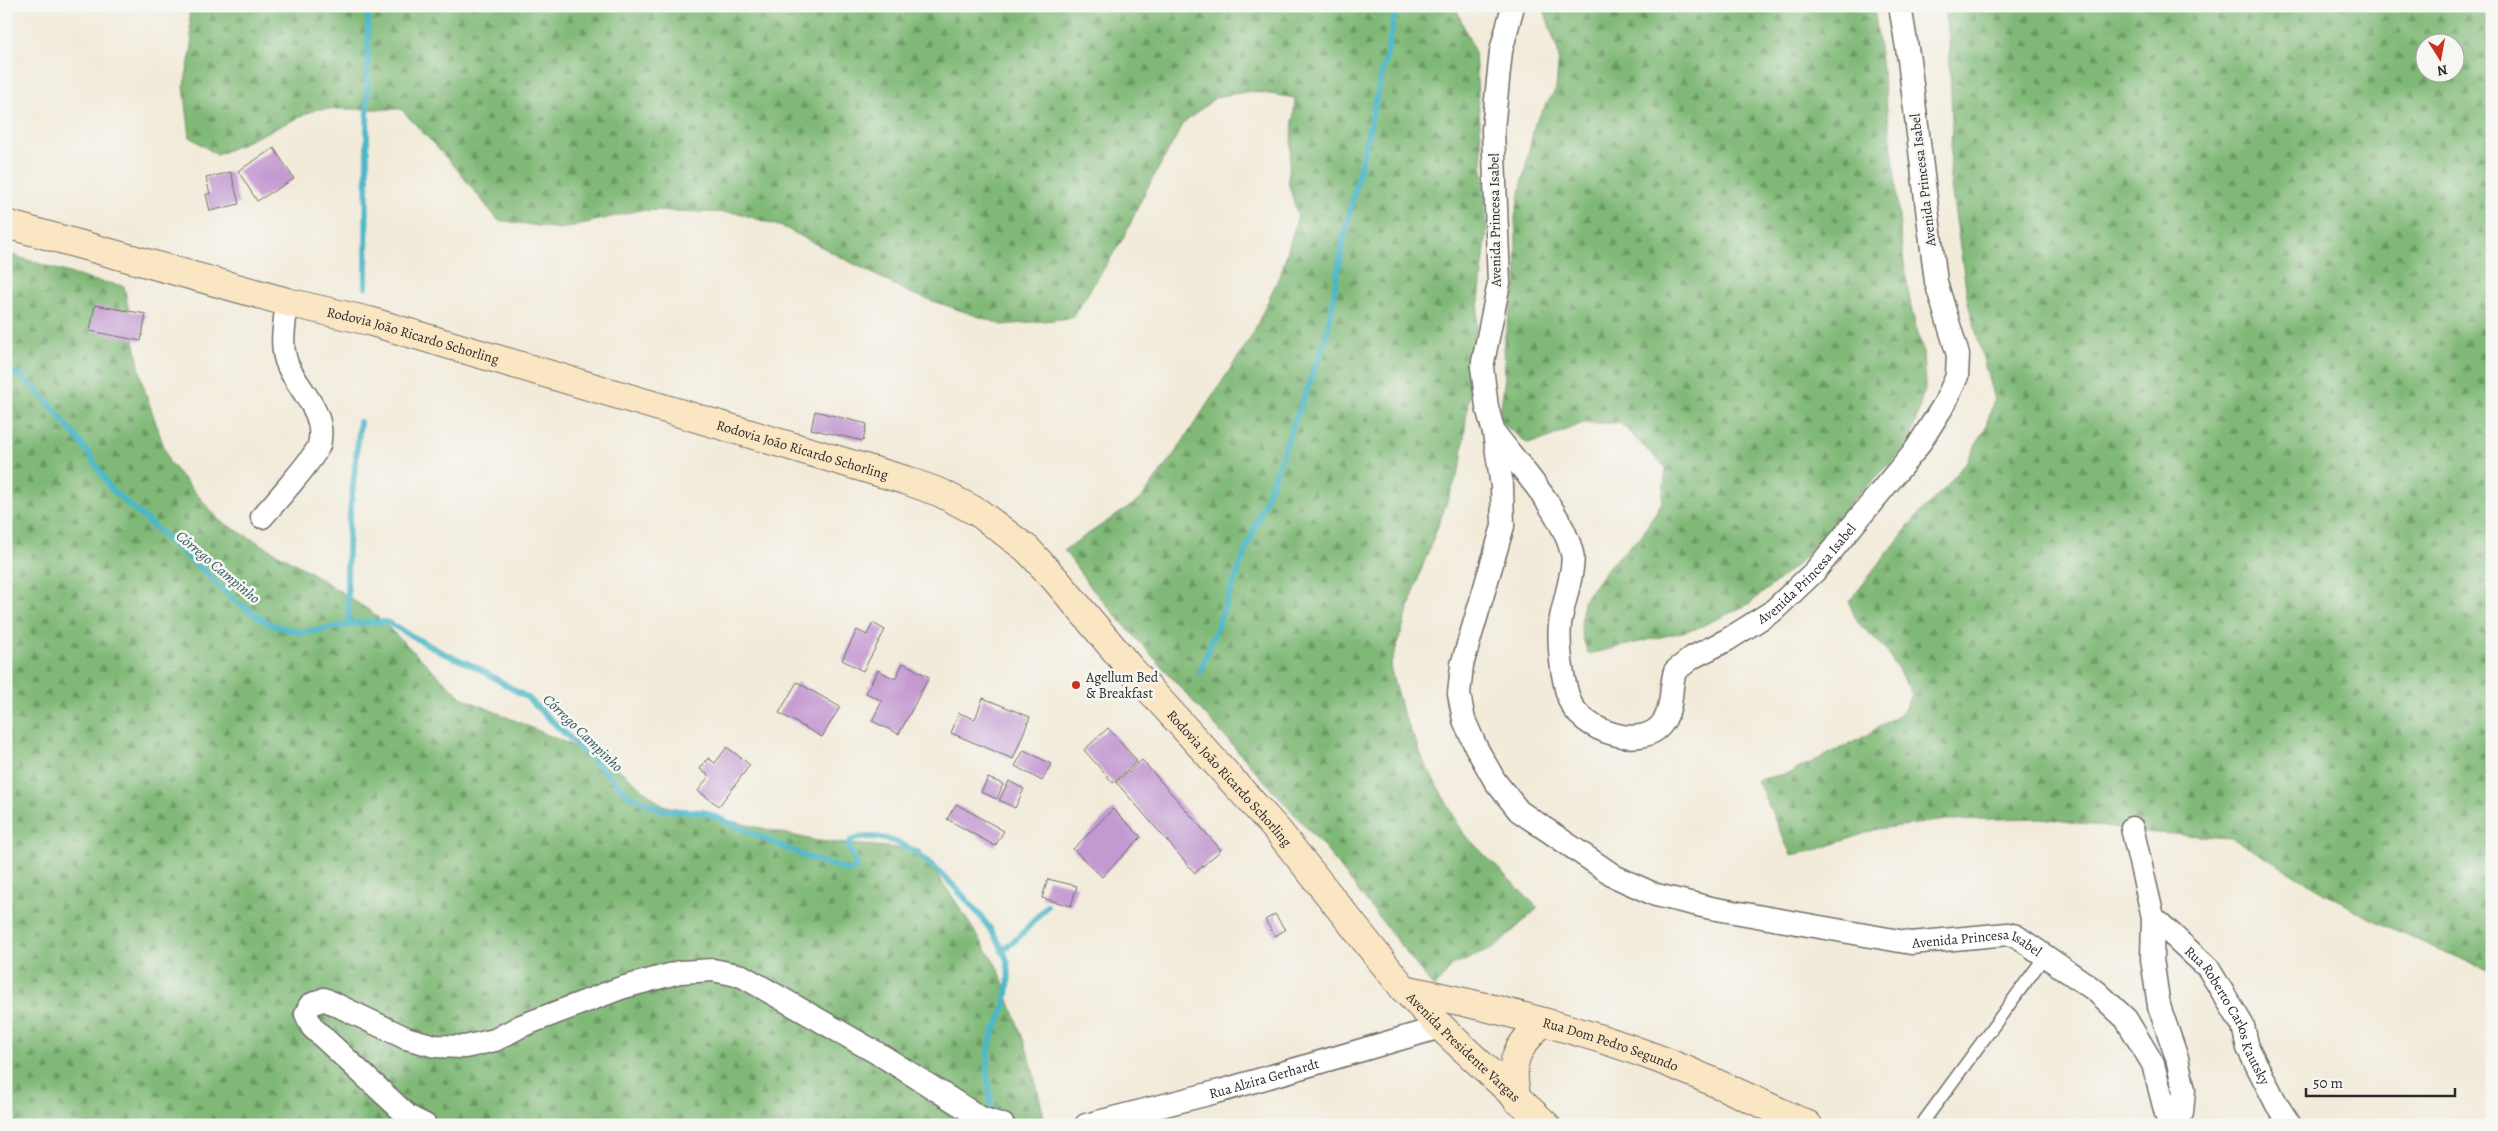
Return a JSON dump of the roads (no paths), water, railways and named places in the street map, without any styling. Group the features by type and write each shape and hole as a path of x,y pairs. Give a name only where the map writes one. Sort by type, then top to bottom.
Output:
{"main road":[{"name":"Rodovia João Ricardo Schorling","path":"6,224 287,302 369,321 905,480 941,493 979,513 1027,550 1055,579 1130,668 1278,831 1404,989"},
{"name":"Rua Dom Pedro Segundo","path":"1404,989 1463,1001 1656,1058 1808,1125"},
{"name":"Avenida Presidente Vargas","path":"1404,989 1441,1027 1546,1125"},
{"path":"1518,1100 1512,1068 1523,1042 1541,1023"}],"street":[{"name":"Avenida Princesa Isabel","path":"1513,6 1501,51 1493,129 1499,283 1482,367 1487,407 1494,433 1502,486 1503,526 1462,665 1459,694 1464,720 1476,747 1495,781 1519,811 1616,877 1656,895 1711,908 1911,943 2008,934 2016,936 2096,991 2126,1019 2153,1064 2169,1125"},
{"name":"Avenida Princesa Isabel","path":"1494,433 1558,520 1573,555 1560,624 1561,652 1569,701 1587,722 1612,734 1633,738 1653,734 1665,720 1670,705 1675,671 1693,657 1727,640 1773,611 1814,570 1916,449 1945,403 1957,376 1958,355 1936,282 1909,60 1900,6"},
{"path":"262,517 319,447 320,429 317,415 288,366 283,346 287,302"},
{"path":"2132,828 2153,917 2152,959 2160,1006 2177,1058 2184,1090 2182,1114 2175,1125"},
{"name":"Rua Roberto Carlos Kautsky","path":"2153,917 2212,975 2243,1026 2248,1048 2276,1105 2290,1125"},
{"path":"425,1125 408,1117 312,1027 306,1014 310,1005 324,999 406,1038 435,1046 465,1047 495,1040 521,1026 621,988 680,972 713,970 742,976 884,1057 980,1118 1003,1125"},
{"name":"Rua Alzira Gerhardt","path":"1086,1125 1224,1090 1441,1027"}],"lane":[{"path":"1921,1125 2045,956"}],"waterway":[{"path":"366,287 368,6"},
{"path":"1200,672 1326,339 1344,236 1392,31 1395,6"},
{"name":"Córrego Campinho","path":"6,369 22,376 51,405 90,455 110,488 204,571 231,598 269,624 302,633 364,622 387,622 443,653 476,667 528,698 630,796 664,810 704,812 804,856 849,871 857,867 848,844 852,840 859,838 884,838 903,845 916,853 965,898 981,917 1004,952 1009,971 1006,1001 991,1039 988,1057 988,1083 992,1110"},
{"path":"349,625 347,577 349,522 360,422"},
{"path":"1002,951 1019,937 1047,906"}],"place":[{"name":"Agellum Bed & Breakfast","path":"1076,685"}]}
